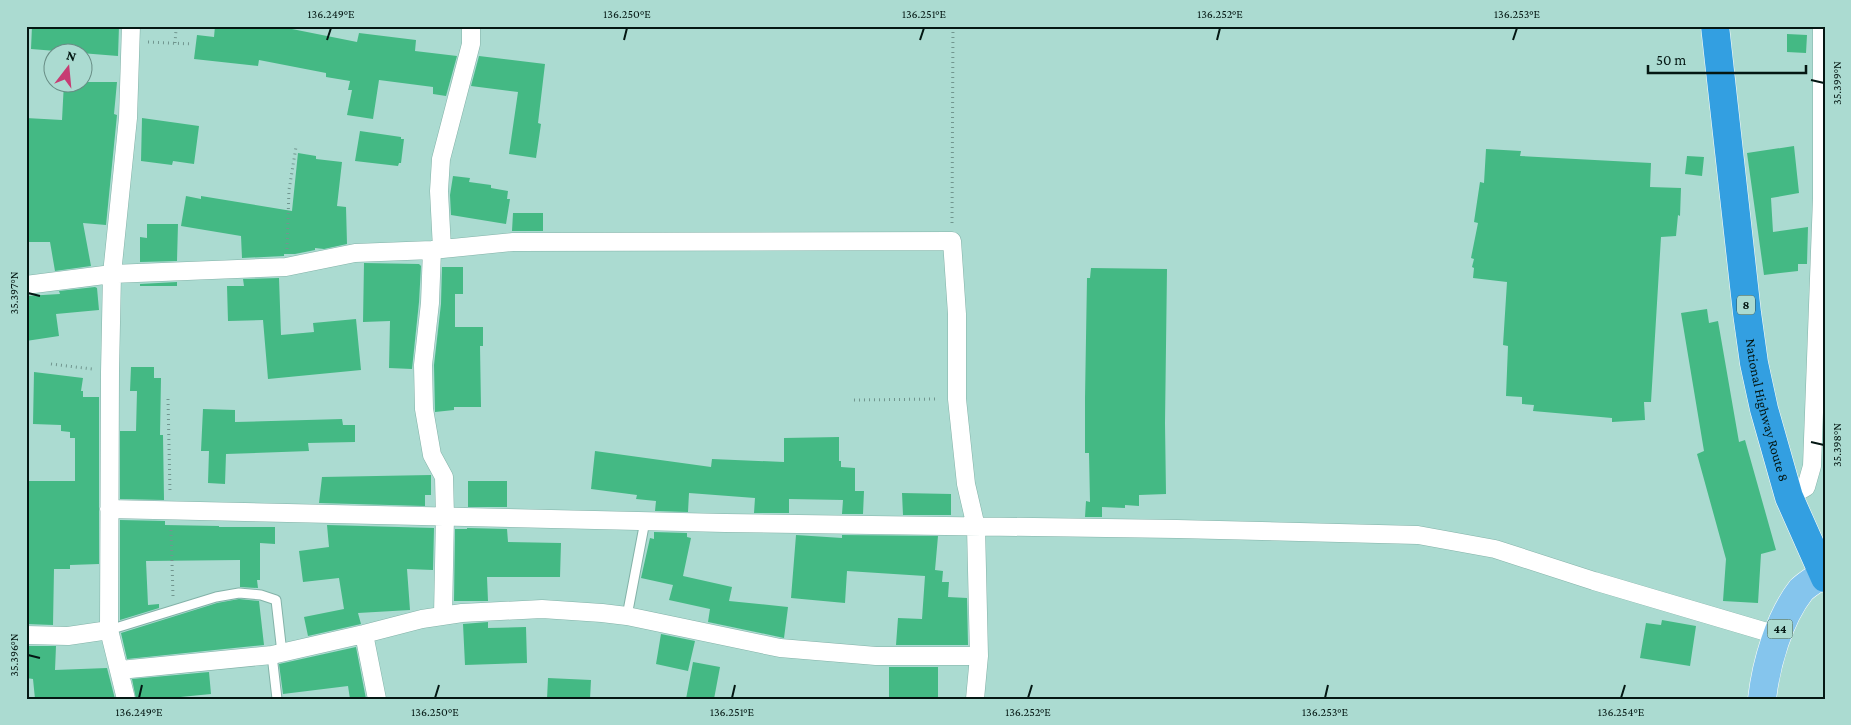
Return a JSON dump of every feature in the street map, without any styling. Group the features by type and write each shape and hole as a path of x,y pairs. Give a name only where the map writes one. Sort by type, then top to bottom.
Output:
{"highway":[{"name":"National Highway Route 8","path":"1716,26 1754,363 1764,409 1789,497 1824,575"}],"main road":[{"name":"44","path":"1762,699 1763,688 1777,635 1791,606 1802,589 1824,575"}],"street":[{"path":"443,615 444,478 432,454 424,409 423,365 437,249 441,159 471,44 471,26"},
{"path":"1789,497 1806,487 1812,466 1822,307 1822,26"},
{"path":"126,699 109,630 109,509 112,274 128,118 130,34"},
{"path":"26,285 112,274 286,267 355,253 437,249 513,242 952,242 957,314 958,399 966,484 976,527 979,656 975,699"},
{"path":"109,509 170,512 1177,529 1418,535 1495,549 1594,581 1777,635"},
{"path":"120,670 277,654 364,634 422,618 462,613 542,609 628,616 780,648 876,656 979,656"},
{"path":"26,635 68,636 109,630"},
{"path":"364,634 377,699"}],"lane":[{"path":"628,616 645,521"},
{"path":"109,630 216,597 239,593 262,595 276,600 277,699"}],"path":[{"path":"952,242 953,26"},
{"path":"175,43 176,30"},
{"path":"130,34 175,43 192,44"},
{"path":"286,267 289,190 296,148"},
{"path":"51,364 110,372"},
{"path":"168,399 174,610"},
{"path":"854,400 958,399"}],"building":[{"path":"32,26 119,26 118,56 92,54 92,42 42,42 42,50 31,49"},
{"path":"215,26 288,26 287,28 357,42 359,33 416,40 415,51 457,56 446,96 433,94 433,87 379,80 373,119 347,115 352,90 348,90 350,81 326,77 326,73 259,60 258,66 194,59 197,35 214,37"},
{"path":"1787,34 1807,35 1806,53 1787,52"},
{"path":"479,56 545,64 538,123 541,124 536,158 509,154 518,92 471,86"},
{"path":"92,82 117,82 114,114 117,115 106,225 83,223 91,266 55,271 50,242 26,242 26,118 62,120 63,92 92,92"},
{"path":"142,118 199,126 194,164 173,161 172,165 141,161"},
{"path":"360,131 404,139 401,163 398,166 355,161"},
{"path":"1794,146 1799,193 1771,198 1773,232 1808,227 1807,264 1798,264 1798,271 1764,275 1747,153"},
{"path":"1486,149 1521,151 1520,156 1651,163 1650,187 1681,188 1680,216 1678,215 1676,236 1661,237 1651,402 1644,402 1645,420 1612,422 1612,418 1533,411 1534,405 1522,404 1522,397 1506,396 1508,346 1503,345 1507,282 1473,278 1474,268 1472,267 1474,259 1471,258 1478,223 1474,222 1480,182 1484,183"},
{"path":"298,153 316,156 316,159 342,162 337,206 346,207 347,244 324,249 315,248 315,250 295,254 284,254 284,256 242,258 241,236 181,226 186,196 201,199 201,196 292,211"},
{"path":"1687,156 1704,157 1702,176 1685,174"},
{"path":"453,176 470,178 469,182 491,185 491,188 508,191 507,199 510,199 506,224 451,215 450,195"},
{"path":"513,213 543,213 543,231 512,231"},
{"path":"147,224 178,224 177,261 140,262 140,237 147,238"},
{"path":"364,263 419,264 421,266 412,369 389,368 390,321 363,322"},
{"path":"442,267 463,267 463,294 455,294 455,327 483,327 483,346 480,346 481,407 454,407 454,410 435,412 434,365 441,304"},
{"path":"1091,268 1167,269 1166,494 1139,495 1139,506 1125,505 1125,508 1102,507 1102,517 1085,517 1086,501 1090,502 1089,453 1085,453 1085,398 1087,278 1090,278"},
{"path":"279,278 281,335 314,332 313,323 356,319 361,370 268,379 263,320 228,321 227,286 244,286 243,279"},
{"path":"177,282 177,286 140,286 140,284"},
{"path":"97,288 99,310 56,314 59,336 26,341 26,296 60,294 59,291"},
{"path":"1707,309 1709,323 1718,321 1739,442 1745,440 1776,550 1761,554 1758,603 1723,601 1726,559 1697,454 1704,451 1681,313"},
{"path":"131,367 154,367 154,378 161,378 160,435 163,435 164,500 120,499 120,431 136,431 137,391 130,391"},
{"path":"34,372 83,378 81,391 83,391 83,397 99,397 99,564 70,565 70,569 54,569 53,625 26,624 26,481 75,481 75,438 70,438 70,432 61,431 61,425 33,424"},
{"path":"203,409 235,410 235,422 342,419 343,425 355,425 355,442 308,443 309,451 226,454 225,484 208,483 209,451 201,451"},
{"path":"839,437 839,461 841,461 841,467 855,468 855,491 864,491 863,514 842,514 843,500 789,499 789,513 754,513 755,498 689,493 688,512 655,511 656,501 636,499 637,495 591,489 595,451 711,467 712,459 784,462 784,438"},
{"path":"431,475 431,495 425,495 425,506 319,503 322,477"},
{"path":"468,481 507,481 507,507 468,507"},
{"path":"902,493 951,494 951,515 903,515"},
{"path":"120,520 165,521 165,525 275,527 275,544 260,543 260,580 257,580 258,588 240,587 240,560 146,561 148,605 159,604 159,608 120,620"},
{"path":"327,525 434,528 433,570 407,569 410,610 358,613 361,624 308,636 304,617 344,609 339,578 303,582 299,551 329,547"},
{"path":"455,529 507,529 508,542 561,543 560,577 487,577 488,601 454,601"},
{"path":"654,532 687,533 687,537 691,538 683,576 732,587 729,601 788,607 784,638 708,622 710,609 669,600 673,585 641,578 650,538 654,539"},
{"path":"796,535 842,538 842,535 938,536 935,570 943,571 942,582 949,582 948,597 967,598 968,645 896,645 898,618 922,619 925,576 847,571 845,603 791,598"},
{"path":"239,599 259,601 264,645 127,659 121,633 217,603"},
{"path":"1662,620 1696,626 1690,666 1640,658 1646,623 1661,625"},
{"path":"488,622 488,628 526,627 527,663 465,665 463,624"},
{"path":"661,634 695,641 688,671 656,664"},
{"path":"26,646 56,646 55,670 107,668 115,699 35,699 33,679 26,678"},
{"path":"356,647 366,699 350,699 348,686 283,694 279,664"},
{"path":"693,662 720,667 714,699 686,699"},
{"path":"889,667 938,667 938,698 889,697"},
{"path":"209,672 211,694 160,699 136,699 132,679"},
{"path":"548,678 591,680 590,699 547,699"}]}
